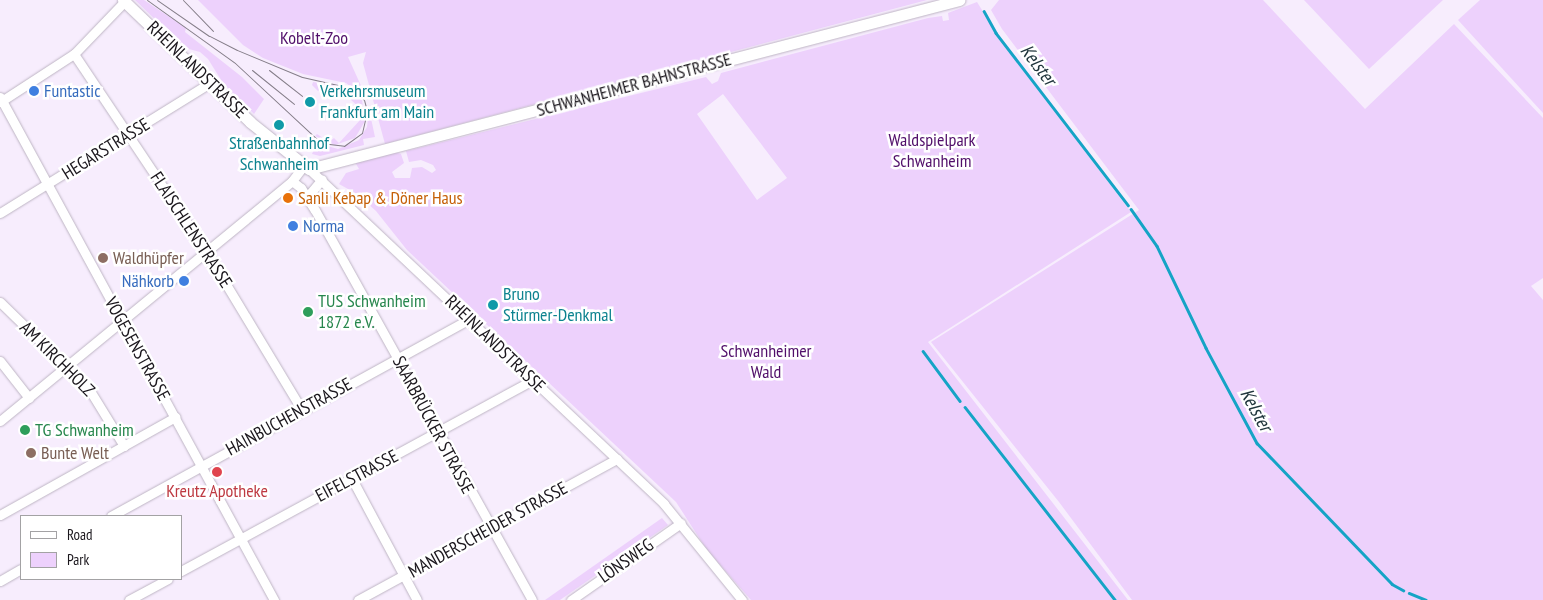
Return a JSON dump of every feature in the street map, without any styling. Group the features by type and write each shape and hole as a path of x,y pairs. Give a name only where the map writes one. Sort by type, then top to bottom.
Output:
{"street":[{"name":"SCHWANHEIMER BAHNSTRASSE","path":"307,167 959,0"},
{"name":"RHEINLANDSTRASSE","path":"124,1 250,122 322,179 617,459 681,523 742,600"},
{"path":"1,100 74,54 124,1"},
{"name":"FLAISCHLENSTRASSE","path":"74,54 206,251 302,410"},
{"name":"HEGARSTRASSE","path":"0,213 130,135 210,83"},
{"name":"VOGESENSTRASSE","path":"1,100 274,600"},
{"path":"0,421 307,167"},
{"path":"307,197 322,179"},
{"name":"SAARBRÜCKER STRASSE","path":"292,181 307,197 490,530 532,600"},
{"name":"AM KIRCHHOLZ","path":"0,302 97,399 124,446"},
{"name":"HAINBUCHENSTRASSE","path":"113,515 469,319"},
{"path":"0,361 29,398"},
{"name":"EIFELSTRASSE","path":"182,570 533,380"},
{"path":"0,515 175,417"},
{"name":"MANDERSCHEIDER STRASSE","path":"358,600 490,530 617,459"},
{"path":"352,479 417,600"},
{"name":"LÖNSWEG","path":"571,600 681,523"},
{"path":"0,581 20,570"},
{"path":"129,600 166,580"}],"green space":[{"path":"135,0 144,0 186,28 185,32 242,77 264,99 254,114 223,83 208,59 200,52 185,48"},
{"name":"Kobelt-Zoo","path":"198,0 927,0 385,144 363,63 366,52 348,57 367,99 346,83 303,74 263,58 243,45"},
{"path":"999,0 1263,0 1365,109 1454,24 1543,118 1543,278 1531,286 1543,300 1543,600 1132,600 1059,502 931,342 1139,210 1002,29 991,10"},
{"path":"1304,0 1443,0 1369,69"},
{"path":"1480,0 1543,0 1543,113 1458,20"},
{"name":"Schwanheimer Wald","path":"977,2 1002,42 1131,212 928,342 1128,600 751,600 707,550 676,502 407,250 376,211 357,194 339,184 346,173 359,169 355,162 394,152 401,154 404,163 392,172 395,178 410,178 412,168 422,167 432,173 436,170 433,165 421,160 409,162 406,151 706,77 712,84 718,81 721,73 928,18 942,16 943,21 949,20 948,13","holes":["723,94 787,178 757,200 697,114"]},
{"path":"313,82 345,87 362,100 365,121 355,138 335,145 315,136 317,134 329,142 334,138 339,143 361,119 360,108 341,91 323,86 318,91 312,85"},
{"path":"369,109 375,137 363,139 364,145 320,156 312,154 317,143 338,149 359,140 367,127"},
{"path":"662,518 668,525 560,600 545,600"}],"waterway":[{"name":"Kelster","path":"984,11 996,33 1128,205"},
{"name":"Kelster","path":"1131,209 1157,246 1206,348 1257,443 1392,584 1403,590"},
{"path":"923,351 960,401"},
{"path":"965,407 1115,600"},
{"name":"Kelster","path":"1409,593 1426,600"}],"tram line":[{"path":"147,0 235,63 321,143 344,146 362,133 367,111 364,100 351,88 302,77 237,50 209,36 157,0"},
{"path":"183,0 213,31"},
{"path":"252,70 294,104"},
{"path":"269,70 302,96"}],"place":[{"name":"Funtastic","path":"34,91"},
{"name":"Verkehrsmuseum Frankfurt am Main","path":"310,102"},
{"name":"Straßenbahnhof Schwanheim","path":"279,125"},
{"name":"Sanli Kebap & Döner Haus","path":"288,198"},
{"name":"Norma","path":"293,226"},
{"name":"Waldhüpfer","path":"103,258"},
{"name":"Nähkorb","path":"184,281"},
{"name":"Bruno Stürmer-Denkmal","path":"493,305"},
{"name":"TUS Schwanheim 1872 e.V.","path":"308,312"},
{"name":"TG Schwanheim","path":"25,430"},
{"name":"Bunte Welt","path":"31,453"},
{"name":"Kreutz Apotheke","path":"217,472"}],"park label":[{"name":"Waldspielpark Schwanheim","path":"932,151"}]}
